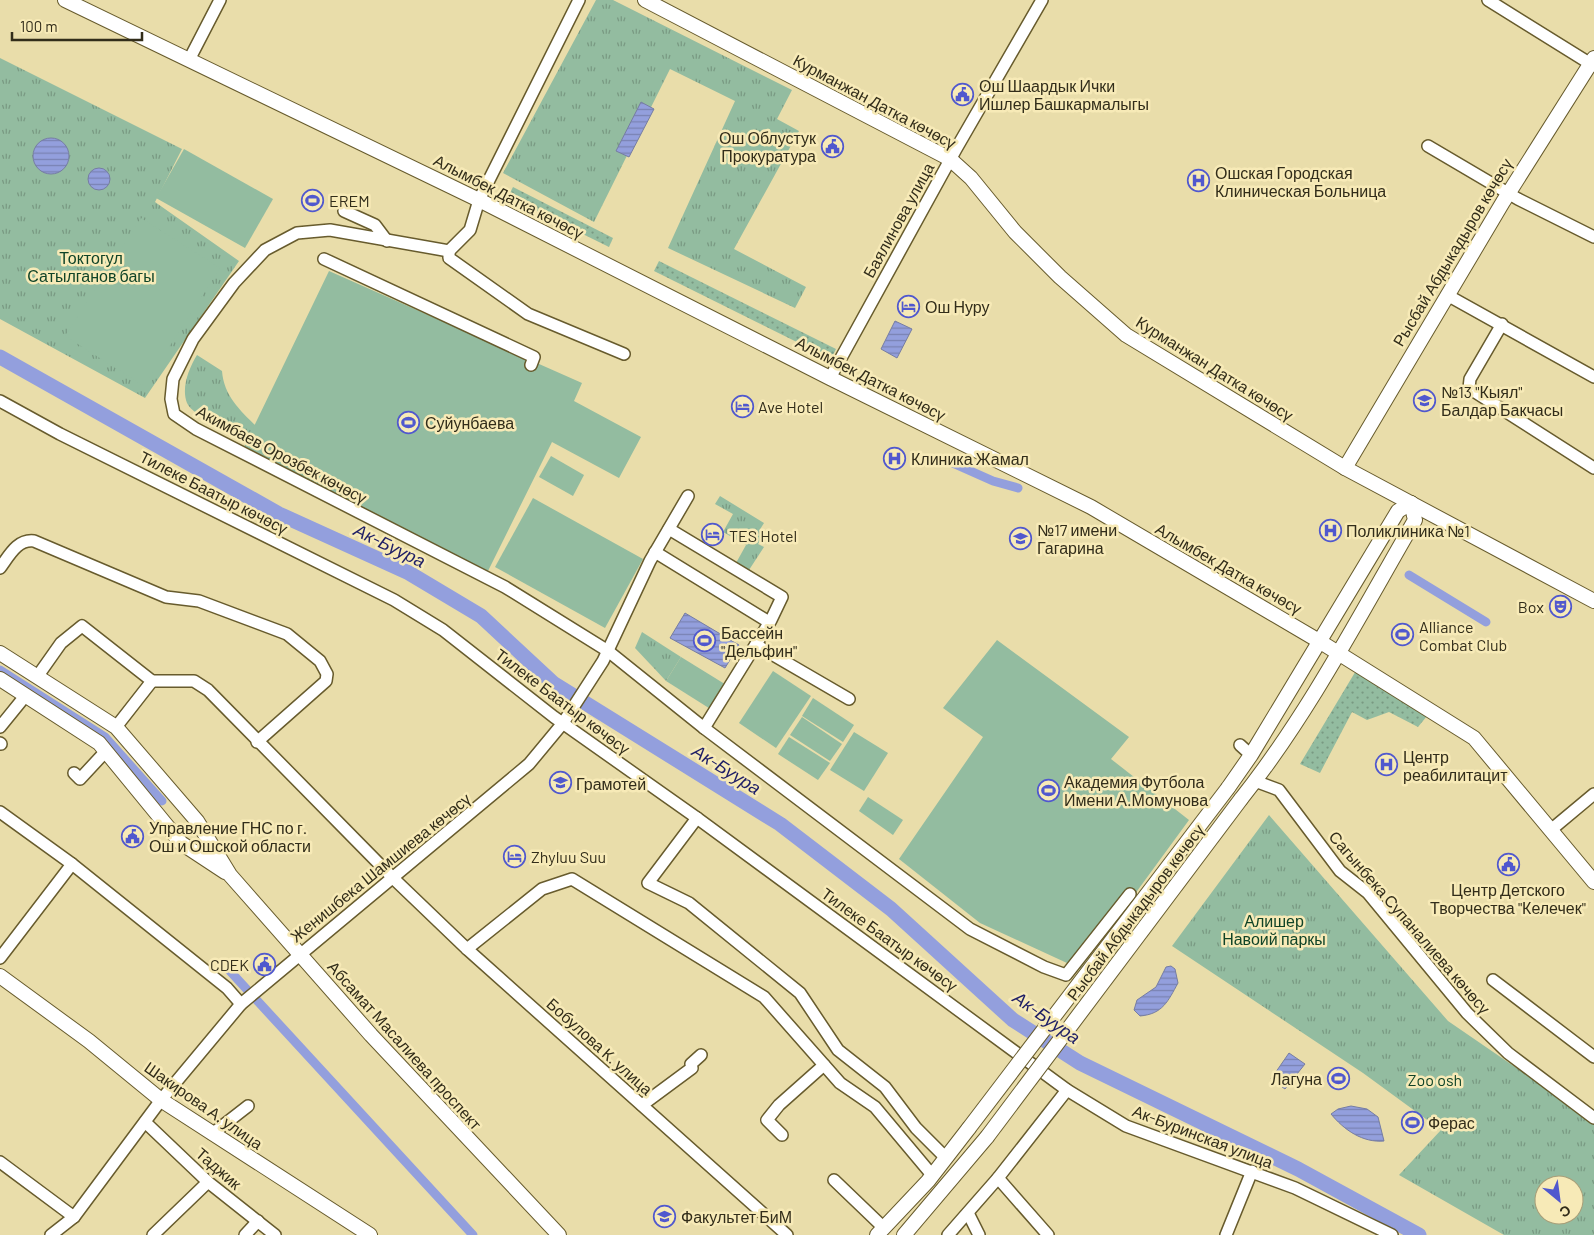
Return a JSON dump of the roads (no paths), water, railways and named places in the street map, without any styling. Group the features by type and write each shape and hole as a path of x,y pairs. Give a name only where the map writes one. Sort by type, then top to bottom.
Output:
{"main road":[{"name":"Алымбек Датка көчөсү","path":"65,0 480,200 830,378 1091,507 1319,641 1474,738 1552,829 1594,882"},
{"name":"Курманжан Датка көчөсү","path":"645,0 950,159 971,178 1015,232 1060,277 1126,335 1344,468 1594,601"},
{"name":"Рысбай Абдыкадыров көчөсү","path":"1344,468 1508,193 1593,63"},
{"name":"Рысбай Абдыкадыров көчөсү","path":"904,1235 987,1137 1255,781 1337,652 1415,520 1412,503"},
{"path":"1319,641 1398,512 1412,503"},
{"name":"Рысбай Абдыкадыров көчөсү","path":"881,1231 946,1158 1228,788 1251,755 1319,641"},
{"name":"Абсамат Масалиева проспект","path":"0,653 116,727 197,822 230,875 440,1111 559,1235"},
{"name":"Абсамат Масалиева проспект","path":"0,679 99,743 181,843 230,875"},
{"name":"Шакирова А. улица","path":"0,976 89,1041 161,1100 370,1235"}],"street":[{"path":"189,60 220,0"},
{"path":"579,0 480,200 470,230 449,251 449,258 528,314 624,354"},
{"name":"Баялинова улица","path":"830,378 950,159 1042,0"},
{"path":"1488,0 1593,63"},
{"path":"1428,146 1508,193 1594,237"},
{"path":"344,211 374,225 387,241"},
{"name":"Акимбаев Орозбек көчөсү","path":"449,251 330,230 317,230 297,234 265,250 234,283 193,339 173,378 171,399 174,414 196,429 505,587 608,651"},
{"path":"324,259 534,357 531,365"},
{"path":"1447,295 1594,377"},
{"path":"1502,324 1470,379 1469,388 1594,468"},
{"name":"Тилеке Баатыр көчөсү","path":"0,401 69,438 394,600 443,630 563,723 697,818 1067,1090"},
{"name":"Женишбека Шамшиева көчөсү","path":"51,1235 74,1216 161,1100 243,1002 299,954 394,879 529,764 563,723 601,663 655,552 688,496"},
{"path":"669,529 782,597 770,622 704,728"},
{"path":"0,568 19,544 24,541 34,541 166,597 199,601 287,634 320,661 326,670 326,681 257,742"},
{"path":"655,552 770,622"},
{"path":"38,676 60,643 82,626 152,681 116,727"},
{"path":"756,645 848,699"},
{"path":"608,651 704,728 970,929 1059,972 1066,975 1130,894"},
{"name":"Бобулова К. улица","path":"152,681 189,680 198,683 394,879 467,949 786,1235"},
{"path":"0,727 26,695"},
{"path":"1240,746 1251,755"},
{"path":"74,773 80,779 106,751"},
{"name":"Сагынбека Супаналиева көчөсү","path":"1255,781 1279,790 1340,871 1368,893 1467,1013 1508,1053 1594,1118"},
{"path":"1552,829 1594,794"},
{"path":"0,812 72,864 243,1002"},
{"path":"697,818 648,883 689,903 800,993 838,1050 885,1087 916,1128 946,1158"},
{"path":"0,958 72,864"},
{"path":"467,949 542,889 572,879 764,997 840,1083 875,1107 932,1175"},
{"name":"Сагынбека Супаналиева көчөсү","path":"1493,980 1594,1057"},
{"path":"642,1105 692,1068 690,1064 701,1055"},
{"path":"782,1135 767,1120 779,1105 824,1065"},
{"path":"948,1235 998,1178 1067,1090"},
{"name":"Ак-Буринская улица","path":"1067,1090 1126,1126 1295,1188 1392,1235"},
{"path":"212,1134 248,1106"},
{"name":"Таджик","path":"145,1122 208,1182 275,1235"},
{"path":"0,1162 74,1216"},
{"path":"1226,1235 1252,1171"},
{"path":"998,1178 1048,1235"},
{"path":"834,1180 881,1231"},
{"path":"153,1235 208,1182"},
{"path":"968,1213 979,1235"},
{"path":"245,1235 258,1221"}],"water":[{"path":"641,102 654,109 629,157 616,151"},
{"path":"51,138 58,139 64,143 68,149 68,163 64,169 58,173 51,174 44,173 38,169 34,163 33,156 34,149 38,143 44,139"},
{"path":"99,168 107,171 110,179 107,187 99,190 91,187 88,179 91,171"},
{"path":"895,321 912,329 897,358 881,349"},
{"name":"Бассейн \"Дельфин\"","path":"685,613 739,645 725,668 670,638"},
{"path":"1171,966 1175,969 1178,983 1171,995 1164,1006 1154,1013 1140,1016 1134,1010 1137,1000 1156,987 1166,967"},
{"path":"1289,1053 1305,1064 1285,1089 1271,1079"},
{"path":"1351,1106 1367,1109 1378,1117 1384,1141 1361,1138 1348,1130 1331,1114 1338,1109"}],"waterway":[{"name":"Ак-Буура","path":"0,357 279,514 409,573 481,616 553,683 780,824 891,909 1013,1020 1080,1063 1298,1169 1419,1235"},
{"path":"948,461 993,481 1018,488"},
{"path":"1409,575 1486,622"},
{"path":"0,670 105,737 162,801"},
{"path":"229,970 473,1235"}],"place":[{"name":"Ош Шаардык Ички Ишлер Башкармалыгы","path":"963,94"},
{"name":"Ош Облустук Прокуратура","path":"832,146"},
{"name":"Ошская Городская Клиническая Больница","path":"1199,181"},
{"name":"EREM","path":"313,200"},
{"name":"Ош Нуру","path":"909,306"},
{"name":"№13 \"Кыял\" Балдар Бакчасы","path":"1425,400"},
{"name":"Ave Hotel","path":"742,406"},
{"name":"Суйунбаева","path":"409,422"},
{"name":"Клиника Жамал","path":"895,458"},
{"name":"Поликлиника №1","path":"1330,530"},
{"name":"TES Hotel","path":"713,535"},
{"name":"№17 имени Гагарина","path":"1021,538"},
{"name":"Box","path":"1560,606"},
{"name":"Alliance Combat Club","path":"1403,635"},
{"name":"Бассейн \"Дельфин\"","path":"705,641"},
{"name":"Центр реабилитацит","path":"1387,765"},
{"name":"Грамотей","path":"560,783"},
{"name":"Академия Футбола Имени А.Момунова","path":"1048,790"},
{"name":"Управление ГНС по г. Ош и Ошской области","path":"133,836"},
{"name":"Zhyluu Suu","path":"515,856"},
{"name":"Центр Детского Творчества \"Келечек\"","path":"1508,865"},
{"name":"CDEK","path":"265,964"},
{"name":"Лагуна","path":"1338,1078"},
{"name":"Ферас","path":"1412,1122"},
{"name":"Факультет БиМ","path":"665,1216"}],"park label":[{"name":"Токтогул Сатылганов багы","path":"91,266"},
{"name":"Алишер Навоий паркы","path":"1274,929"},
{"name":"Zoo osh","path":"1435,1079"}]}
